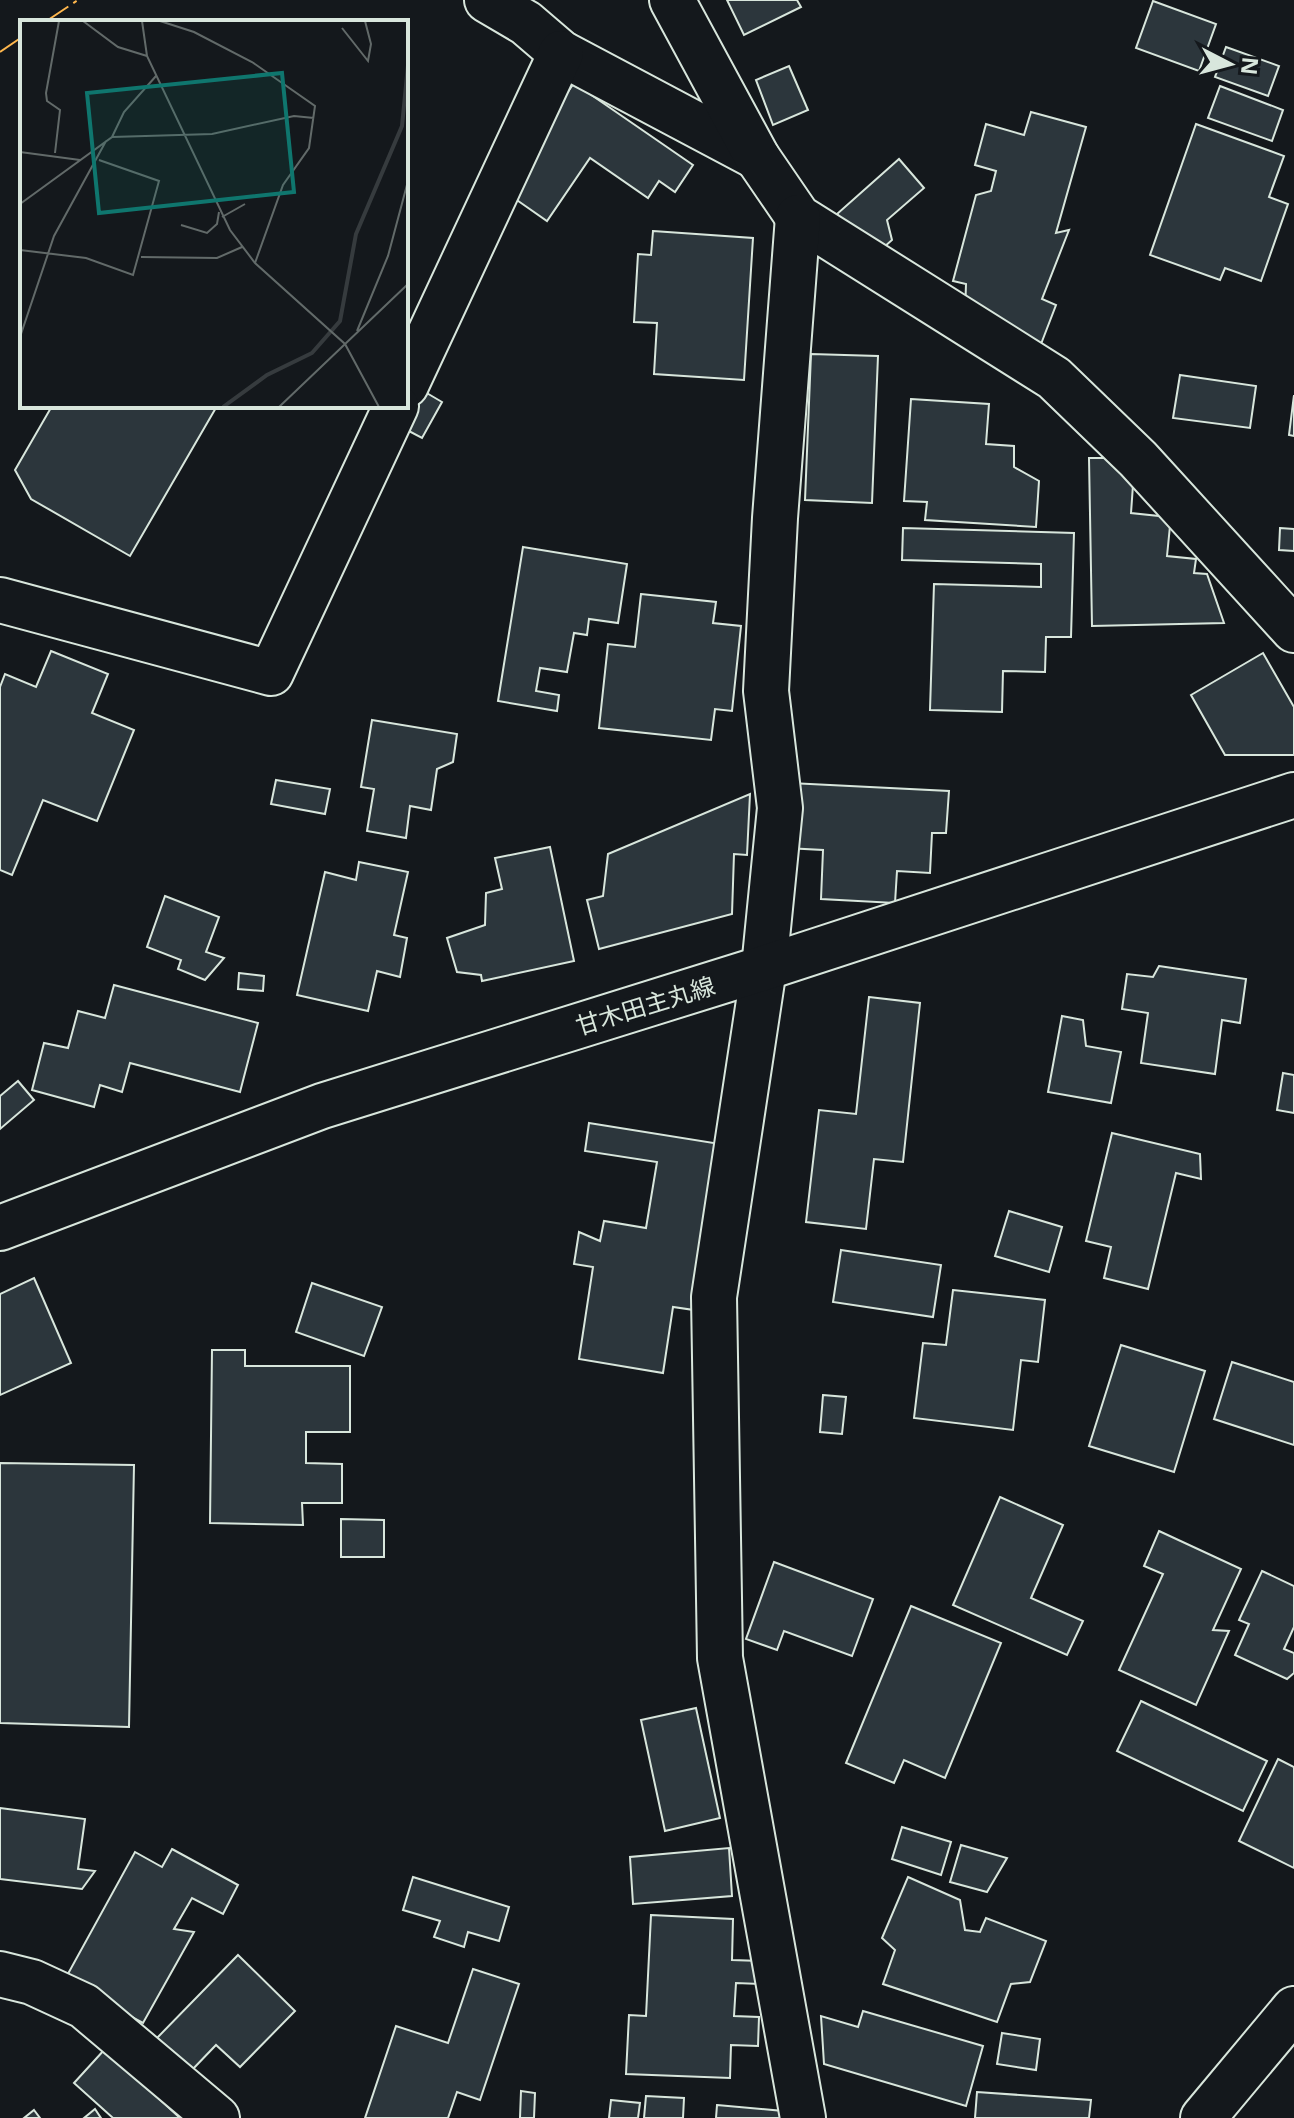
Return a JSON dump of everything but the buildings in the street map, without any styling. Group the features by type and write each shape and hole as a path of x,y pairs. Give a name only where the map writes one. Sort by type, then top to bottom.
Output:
{"street":[{"path":"487,0 526,23 561,53 757,157"},
{"path":"672,0 757,157 798,217 1054,378 1138,459 1294,630"},
{"path":"408,381 561,53"},
{"path":"798,217 775,518 766,691 780,808 764,968 714,1297 720,1658 803,2118"},
{"path":"0,600 271,673 395,408"},
{"name":"甘木田主丸線","path":"0,1228 322,1106 764,968 1294,795"},
{"path":"0,1974 32,1982 84,2006 217,2118"},
{"path":"1203,2118 1294,2009"}],"power":[{"path":"48,20 78,0"},
{"path":"0,52 20,38"}]}
